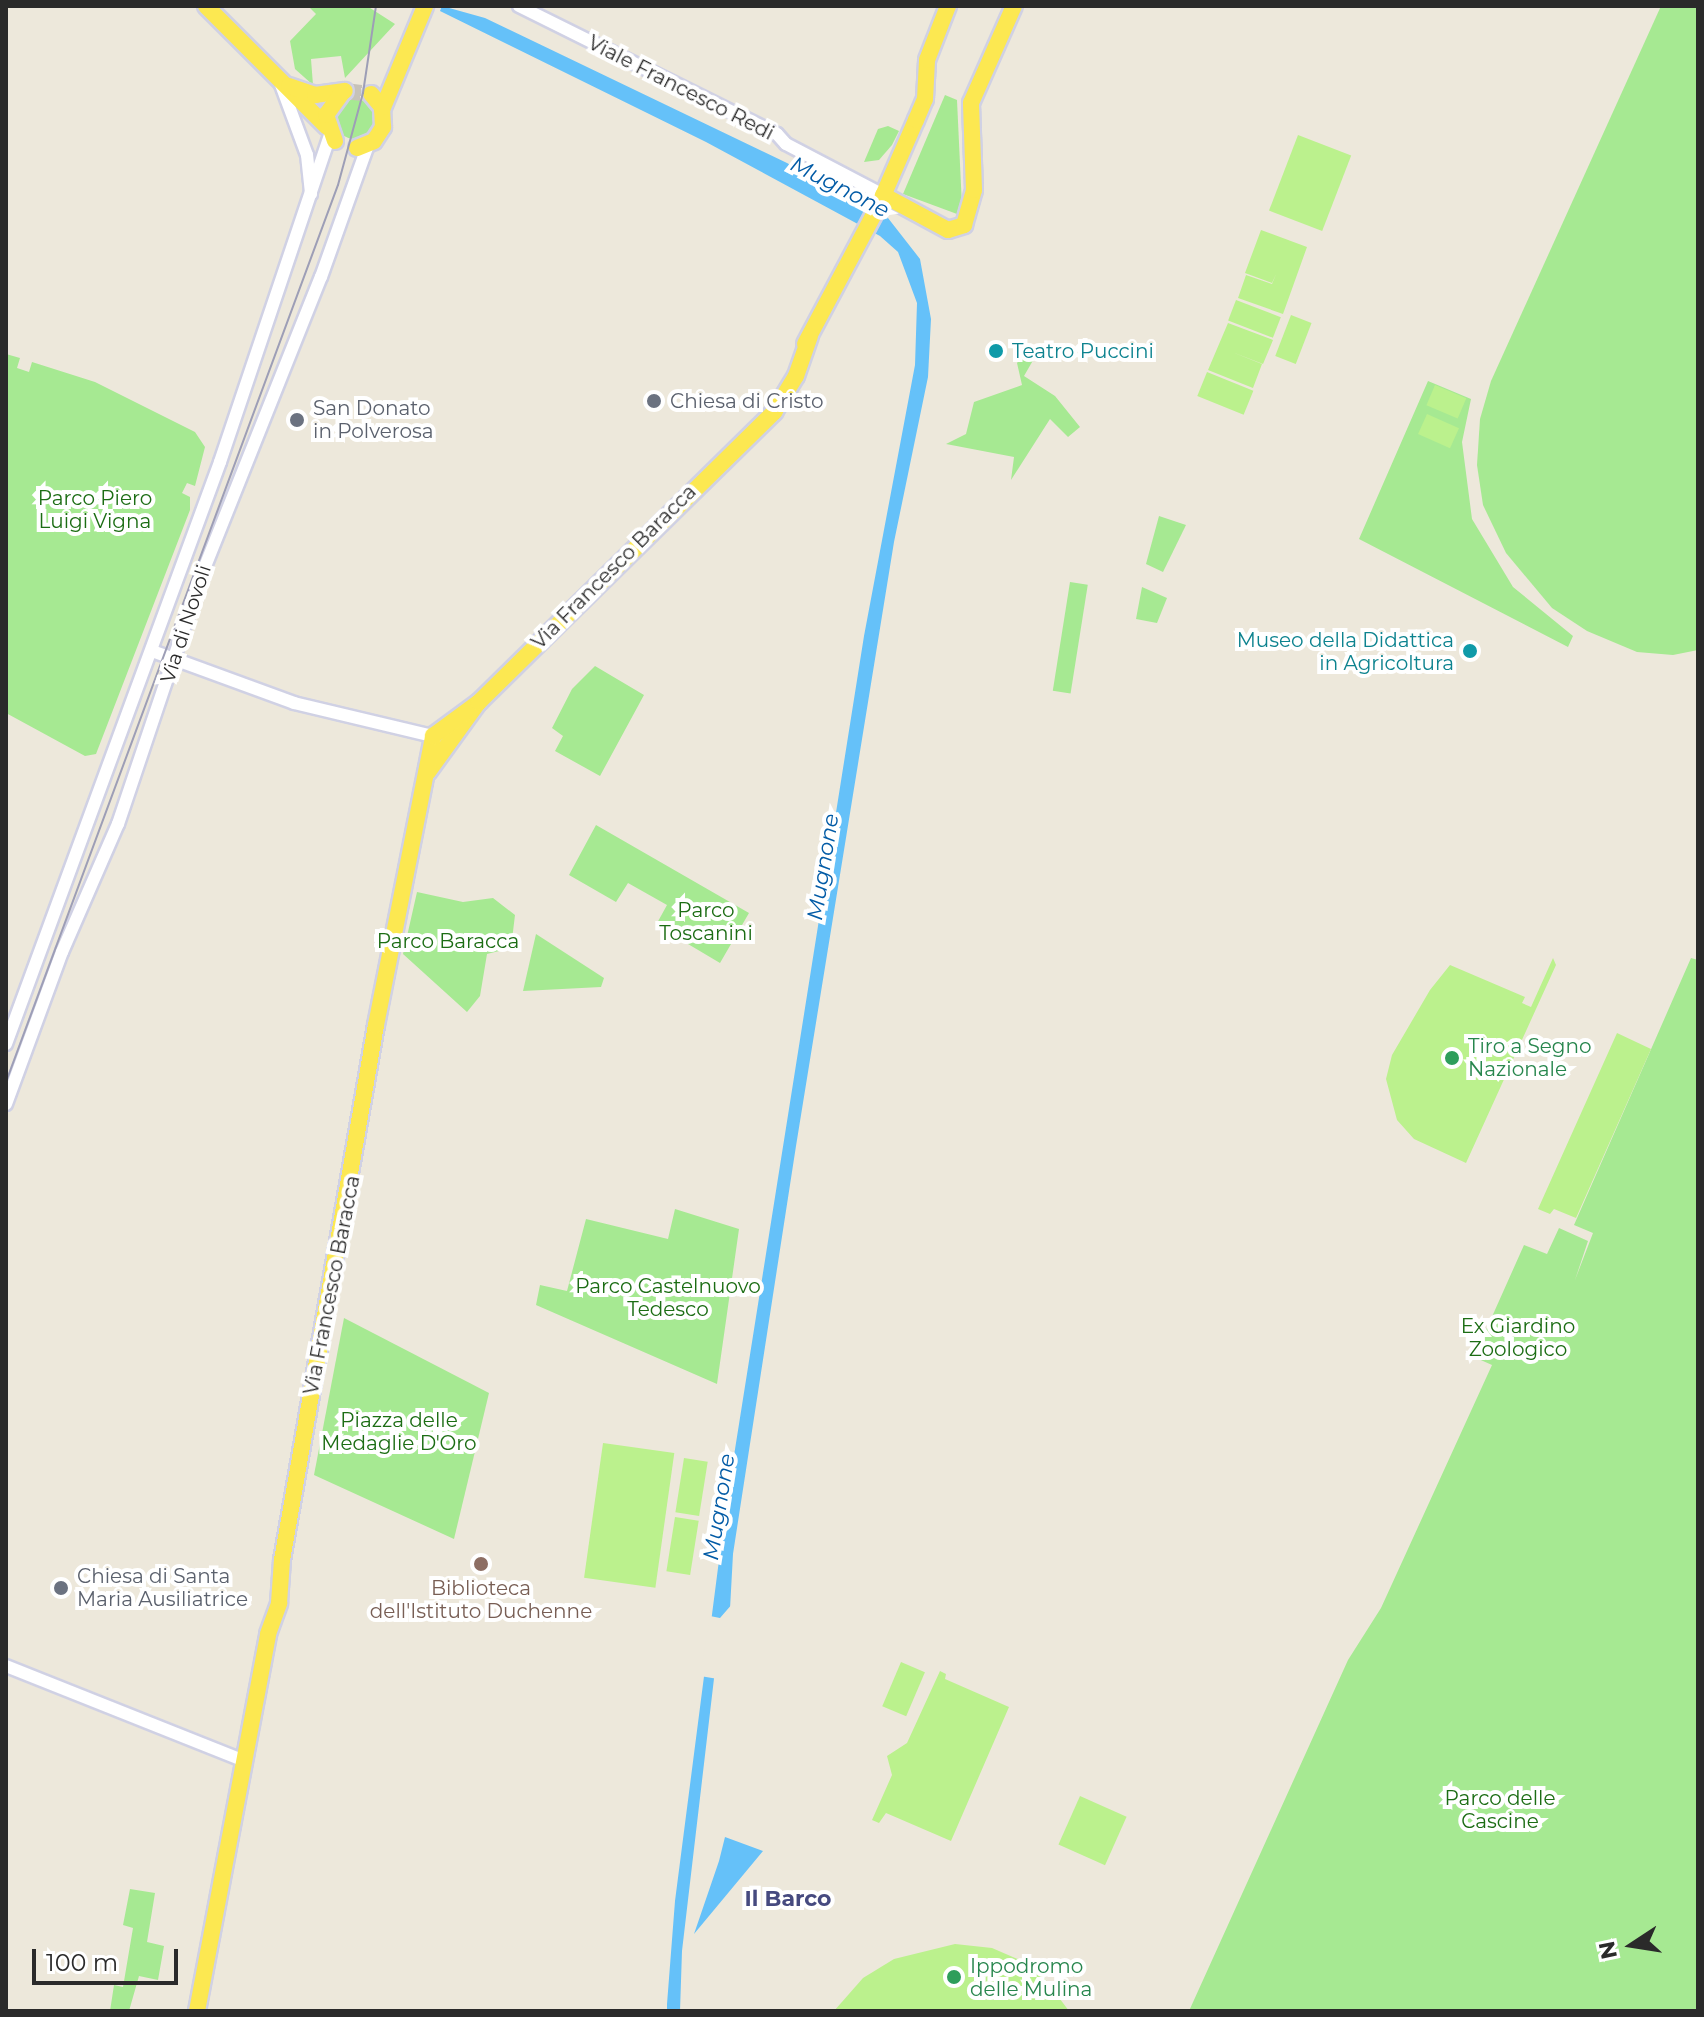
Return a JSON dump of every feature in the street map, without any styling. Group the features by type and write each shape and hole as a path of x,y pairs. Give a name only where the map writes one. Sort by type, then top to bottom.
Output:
{"main road":[{"path":"206,6 331,134"},
{"name":"Via Francesco Baracca","path":"197,2011 270,1624 278,1607 282,1560 381,1014 431,768 440,746 433,736 479,702 750,432 810,336 881,200 925,99 927,60 948,6"},
{"path":"881,200 948,230 964,225 974,190 971,103 1014,6"},
{"name":"Via di Novoli","path":"362,146 382,129 382,110 425,8"},
{"path":"382,110 371,93 394,80"},
{"name":"Via di Novoli","path":"280,82 315,95 345,91 330,104 331,134"},
{"name":"Via Francesco Baracca","path":"431,768 479,702"}],"street":[{"name":"Viale Francesco Redi","path":"519,6 777,134 786,144 881,200"},
{"path":"280,82 309,162 309,208"},
{"name":"Via di Novoli","path":"6,1044 152,651 309,208 331,134"},
{"name":"Via di Novoli","path":"6,1104 62,952 118,824 223,517 321,277 362,146"},
{"path":"152,651 294,703 433,736"},
{"path":"6,1666 245,1761"}],"green space":[{"path":"308,6 367,6 395,24 345,78 341,56 311,59 313,85 295,69 290,41 316,14"},
{"path":"1661,6 1698,6 1698,650 1673,655 1637,652 1587,631 1552,608 1506,553 1483,505 1477,465 1480,419 1491,381"},
{"path":"945,95 957,100 962,207 957,214 903,194"},
{"path":"355,99 369,105 375,119 369,133 355,139 341,133 335,119 341,105"},
{"path":"888,126 899,131 892,145 879,160 864,162 878,129"},
{"path":"1298,135 1351,155 1322,231 1269,211"},
{"path":"1261,230 1307,247 1283,314 1238,298 1246,275 1272,284 1276,274 1272,283 1245,273"},
{"path":"1236,300 1281,317 1273,338 1228,321"},
{"path":"1291,315 1312,323 1296,364 1275,356"},
{"path":"1228,323 1273,340 1263,364 1232,352 1262,364 1253,388 1208,370"},
{"path":"1032,344 1039,350 1024,376 1055,396 1080,427 1068,437 1050,419 1011,480 1014,457 946,444 966,434 974,402 1022,385 1017,363"},
{"name":"Parco Piero Luigi Vigna","path":"6,354 20,358 17,368 29,372 32,362 95,382 195,432 205,447 195,486 187,483 182,493 190,497 190,510 96,754 85,756 6,713"},
{"path":"1207,372 1253,391 1244,415 1197,396"},
{"path":"1428,381 1471,399 1462,442 1472,519 1513,587 1573,636 1568,647 1359,539"},
{"path":"1435,385 1466,398 1458,419 1426,405"},
{"path":"1427,414 1459,428 1450,448 1418,434"},
{"path":"1159,516 1186,525 1163,572 1146,564"},
{"path":"1070,582 1088,585 1071,693 1053,691"},
{"path":"1142,587 1167,598 1157,623 1136,619"},
{"path":"595,666 644,695 600,776 555,751 563,736 552,728 572,689"},
{"name":"Parco Toscanini","path":"596,825 749,913 720,963 656,925 667,905 628,883 616,902 569,875"},
{"name":"Parco Baracca","path":"417,892 463,902 493,898 515,915 511,948 487,954 480,996 467,1012 403,954"},
{"path":"536,934 604,978 601,987 523,991"},
{"name":"Tiro a Segno Nazionale","path":"1553,958 1556,965 1466,1163 1414,1139 1397,1120 1386,1079 1392,1055 1430,990 1450,965 1525,997 1522,1003 1531,1007"},
{"name":"Parco delle Cascine","path":"1691,958 1698,960 1698,2011 1189,2011 1348,1660 1381,1608 1492,1365 1474,1357 1524,1245 1547,1254 1559,1228 1588,1241 1575,1280 1593,1233 1574,1225"},
{"name":"Tiro a Segno Nazionale","path":"1617,1033 1651,1049 1576,1218 1554,1209 1550,1214 1538,1209"},
{"name":"Parco Castelnuovo Tedesco","path":"675,1209 739,1229 717,1384 536,1305 540,1285 567,1291 586,1219 668,1239"},
{"name":"Piazza delle Medaglie D'Oro","path":"344,1318 489,1393 454,1539 314,1475"},
{"path":"603,1443 674,1453 655,1588 584,1578"},
{"path":"684,1458 708,1462 699,1516 675,1512"},
{"path":"675,1517 699,1521 690,1575 666,1571"},
{"path":"901,1662 925,1672 906,1716 882,1706"},
{"path":"940,1671 946,1674 945,1679 1009,1707 951,1841 886,1813 879,1823 872,1820 892,1775 887,1756 907,1743"},
{"path":"1080,1796 1127,1817 1105,1865 1058,1844"},
{"path":"130,1889 155,1893 147,1942 164,1946 158,1980 139,1976 129,2011 110,2011 114,1985 123,1987 133,1928 123,1925"},
{"name":"Ippodromo delle Mulina","path":"955,1944 992,1948 1020,1960 1042,1975 1069,2011 834,2011 863,1978 894,1959"}],"water":[{"path":"442,6 485,18 787,163 888,218 920,259 931,319 928,377 894,542 796,1146 733,1554 730,1609 721,1619 682,1951 680,2011 667,2011 675,1901 726,1506 864,636 915,365 917,303 898,252 880,236 706,142 440,11"},
{"path":"725,1837 763,1851 694,1934 719,1861"}],"pier":[{"path":"733,1603 725,1621 718,1679 700,1676 710,1616 720,1618"}],"tunnel":[{"path":"345,91 371,94"}],"tram line":[{"path":"6,1082 338,185 363,93 376,6"}],"place":[{"name":"Teatro Puccini","path":"996,351"},
{"name":"Chiesa di Cristo","path":"654,401"},
{"name":"San Donato in Polverosa","path":"297,420"},
{"name":"Museo della Didattica in Agricoltura","path":"1470,651"},
{"name":"Tiro a Segno Nazionale","path":"1452,1058"},
{"name":"Biblioteca dell'Istituto Duchenne","path":"481,1564"},
{"name":"Chiesa di Santa Maria Ausiliatrice","path":"61,1588"},
{"name":"Ippodromo delle Mulina","path":"954,1977"}],"district":[{"name":"Il Barco","path":"788,1899"}],"water label":[{"name":"Mugnone","path":"840,187"},
{"name":"Mugnone","path":"823,867"},
{"name":"Mugnone","path":"719,1507"}],"park label":[{"name":"Ex Giardino Zoologico","path":"1518,1338"}]}
